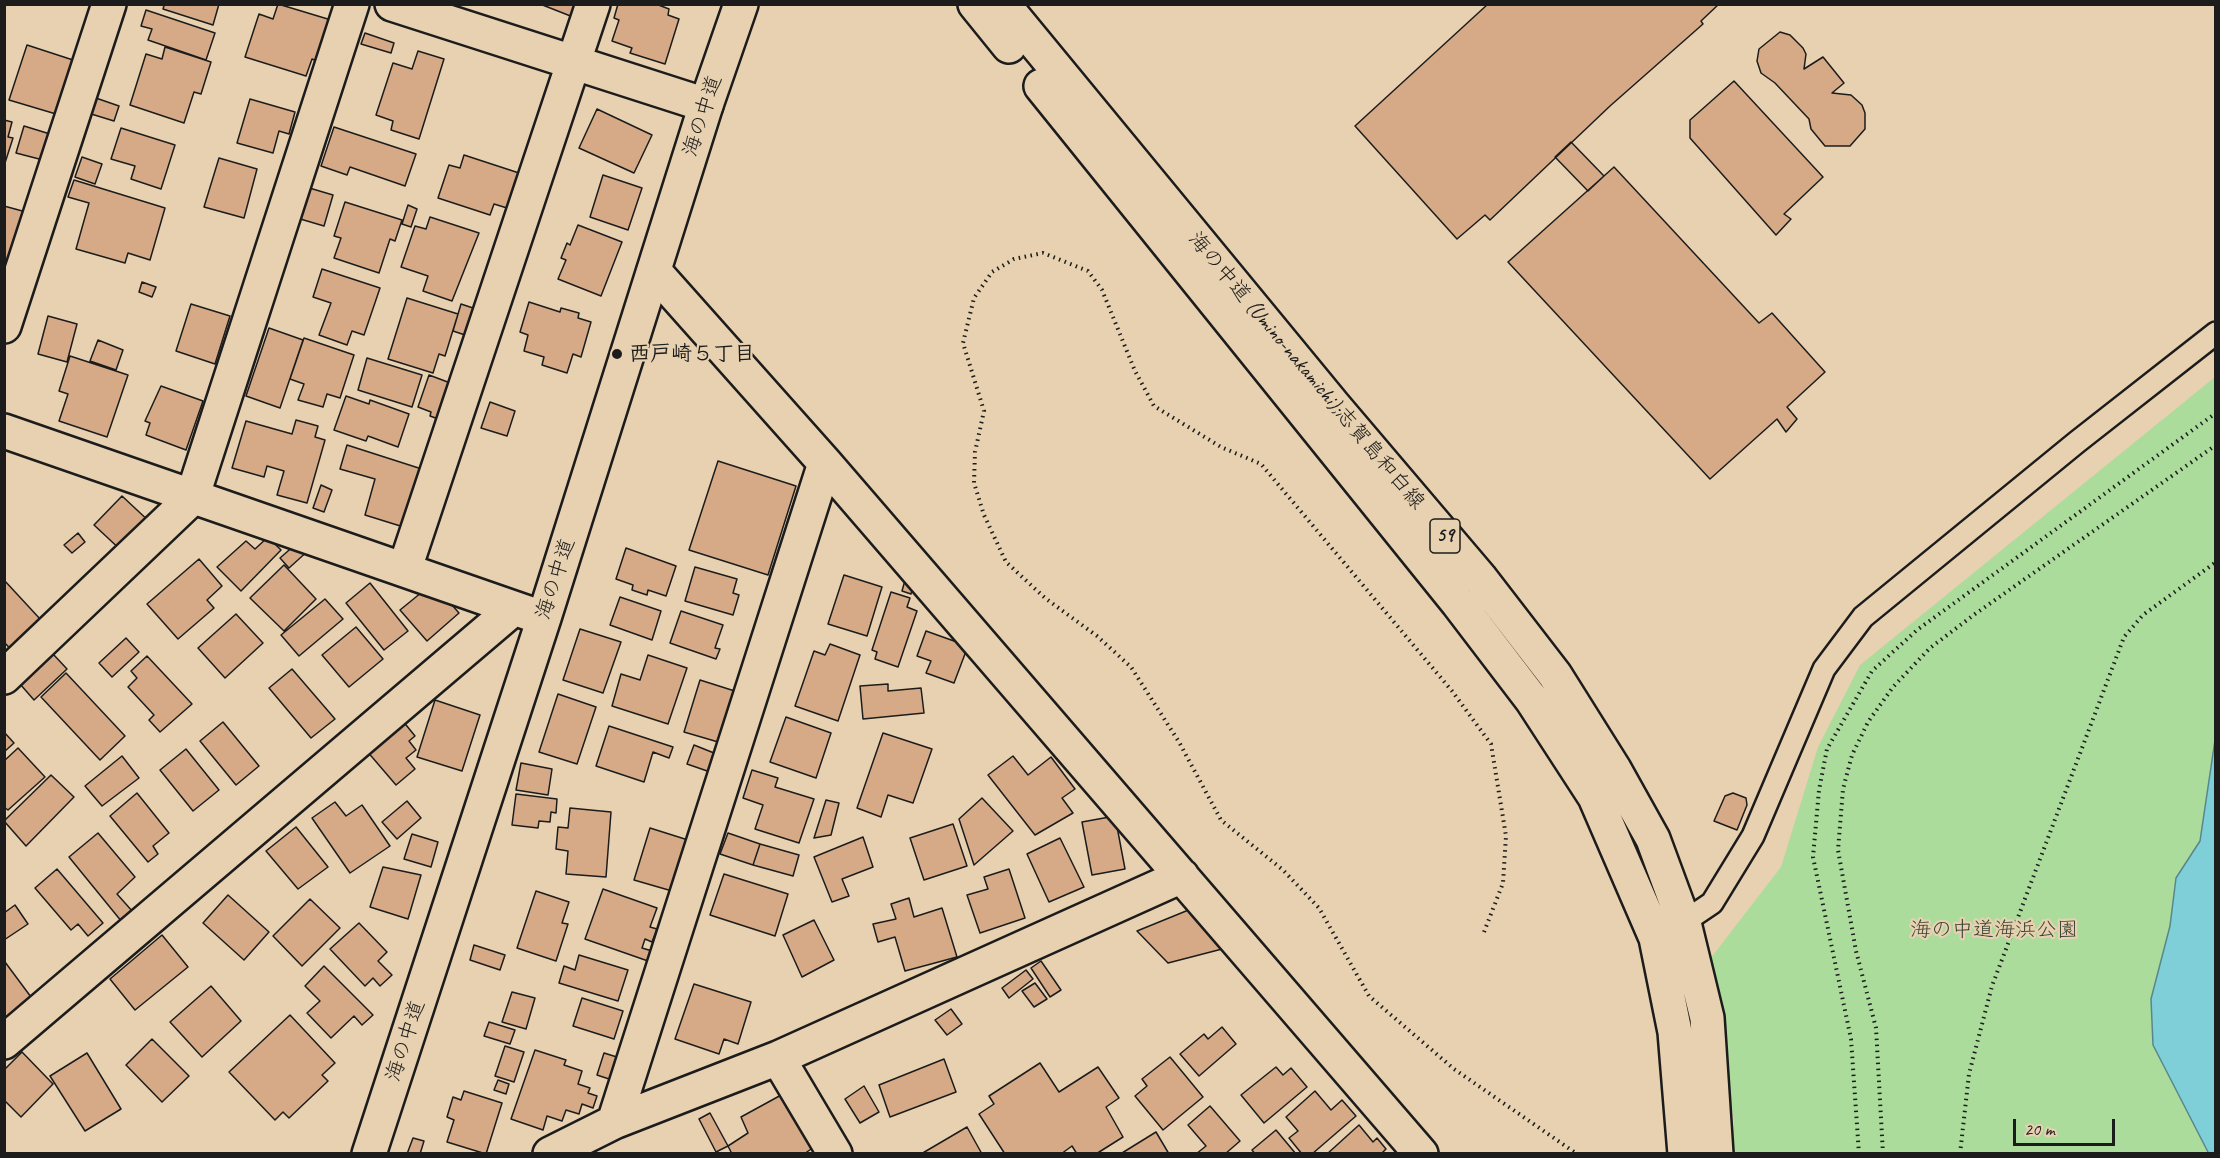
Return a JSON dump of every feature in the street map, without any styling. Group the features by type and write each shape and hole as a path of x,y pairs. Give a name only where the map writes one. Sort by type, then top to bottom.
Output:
{"street":[{"path":"4,326 108,4"},
{"path":"4,677 192,498 352,4"},
{"path":"392,4 706,105"},
{"path":"405,568 594,4"},
{"name":"海の中道","path":"369,1154 544,618 706,105 741,4"},
{"name":"海の中道 (Umino-nakamichi);志賀島和白線","path":"975,4 1450,594 1532,700 1595,797 1670,930 1707,1018 1716,1154"},
{"name":"海の中道 (Umino-nakamichi);志賀島和白線","path":"1003,4 1334,406 1481,579 1555,675 1614,769 1653,838 1670,930 1685,1154"},
{"path":"654,271 825,463 1421,1154"},
{"path":"4,431 544,618"},
{"path":"614,1122 825,463"},
{"path":"4,1042 513,609"},
{"path":"550,1154 614,1122 778,1058 1182,876"},
{"path":"778,1058 835,1154"}],"lane":[{"path":"1670,930 1712,903 1753,836 1824,669 1863,617 2077,442 2216,333"}],"path":[{"path":"1484,932 1503,883 1506,836 1491,744 1452,691 1261,464 1221,447 1154,406 1135,370 1102,290 1088,271 1043,253 1014,259 992,272 974,298 963,343 984,411 975,452 974,483 984,514 1006,562 1046,598 1098,636 1131,667 1179,742 1221,820 1283,870 1319,908 1369,996 1454,1069 1577,1154"},
{"path":"1858,1154 1851,1039 1813,857 1819,790 1827,749 1872,671 1917,630 1971,588 2216,413"},
{"path":"1883,1154 1876,1028 1856,951 1838,850 1843,789 1852,754 1868,722 1893,687 1930,648 2216,445"},
{"path":"1960,1154 1969,1074 1992,986 2124,638 2143,615 2216,562"}],"green space":[{"name":"海の中道海浜公園","path":"2215,377 2215,1153 1732,1153 1734,1121 1710,959 1781,867 1818,747 1860,665"}],"water":[{"path":"2215,740 2216,1153 2209,1154 2153,1045 2151,999 2170,926 2176,878 2200,841"}],"building":[{"path":"160,4 219,4 213,25 163,9 164,6"},
{"path":"278,4 331,20 317,61 312,59 306,76 245,57 259,14 273,19"},
{"path":"540,4 577,4 573,17"},
{"path":"618,4 656,4 669,9 668,15 679,19 665,64 630,53 632,48 612,41 619,20 614,18"},
{"path":"1488,4 1719,4 1701,21 1703,24 1610,106 1490,220 1485,215 1457,239 1355,126"},
{"path":"146,10 215,33 206,60 148,40 152,29 141,26"},
{"path":"1780,32 1790,35 1803,48 1806,54 1804,69 1823,57 1844,83 1832,93 1851,95 1862,105 1865,113 1865,129 1850,146 1825,146 1811,129 1809,119 1775,83 1761,73 1757,61 1759,49"},
{"path":"365,33 394,43 391,53 361,44"},
{"path":"27,45 73,60 56,114 9,100"},
{"path":"165,47 211,62 201,94 194,92 184,123 130,105 146,54 162,59"},
{"path":"418,51 444,59 419,139 391,130 393,121 376,115 393,63 412,69"},
{"path":"1734,81 1823,177 1784,214 1791,219 1776,235 1690,138 1690,120"},
{"path":"93,97 119,106 114,121 88,113"},
{"path":"250,99 295,112 289,134 279,131 273,153 237,143"},
{"path":"597,109 652,135 634,173 579,148"},
{"path":"4,120 12,122 8,137 13,138 4,166"},
{"path":"24,126 50,134 43,160 16,153"},
{"path":"334,127 416,154 405,186 350,167 347,175 321,166"},
{"path":"121,128 175,145 161,189 131,179 135,166 111,159"},
{"path":"1571,142 1604,176 1588,191 1555,157"},
{"path":"464,155 519,173 507,208 494,204 490,215 438,198 449,165 460,168"},
{"path":"82,157 102,164 95,184 75,177"},
{"path":"219,158 257,169 244,218 204,207"},
{"path":"1614,167 1759,323 1772,313 1825,372 1787,407 1797,419 1786,432 1777,419 1710,479 1508,262"},
{"path":"603,175 642,188 628,230 590,217"},
{"path":"74,180 165,208 150,260 128,253 125,263 76,249 89,203 68,197"},
{"path":"306,187 333,195 324,226 297,218"},
{"path":"345,202 402,220 395,241 390,239 379,273 334,258 341,238 334,236"},
{"path":"408,205 417,209 411,227 402,224"},
{"path":"4,206 26,212 10,263 4,262"},
{"path":"430,217 479,233 452,301 423,291 428,276 401,267 415,226 426,229"},
{"path":"578,225 622,242 601,296 558,279 566,260 561,258 567,243 570,245"},
{"path":"322,269 380,288 364,335 352,331 347,345 319,335 331,303 313,297"},
{"path":"142,282 156,287 152,297 139,292"},
{"path":"407,298 458,314 445,356 439,354 433,373 388,359"},
{"path":"529,302 560,312 561,308 579,313 578,318 591,322 581,357 573,354 567,373 542,365 544,357 524,351 528,335 520,332"},
{"path":"191,304 230,316 215,364 176,351"},
{"path":"461,304 482,311 474,338 453,331"},
{"path":"48,316 77,324 67,362 38,354"},
{"path":"269,328 303,340 280,408 246,396"},
{"path":"304,338 354,355 340,398 327,394 323,407 298,400 304,384 290,379"},
{"path":"98,340 123,350 116,370 90,361"},
{"path":"70,356 128,375 107,437 59,421 68,394 59,391"},
{"path":"367,358 422,375 412,407 358,390"},
{"path":"429,375 453,384 441,420 430,416 431,412 418,407"},
{"path":"161,386 203,401 186,450 146,435 150,423 145,421"},
{"path":"346,396 369,404 370,400 409,414 398,447 368,436 366,441 334,430"},
{"path":"490,402 515,411 507,436 481,428"},
{"path":"296,420 318,426 315,437 325,440 307,503 277,495 284,471 267,466 264,477 232,468 246,421 292,434"},
{"path":"347,445 428,471 410,529 365,515 375,479 340,469"},
{"path":"718,461 796,486 768,575 689,550"},
{"path":"321,485 332,490 324,512 313,508"},
{"path":"122,496 152,524 124,553 94,525"},
{"path":"78,533 85,542 72,553 64,545"},
{"path":"268,537 281,550 241,591 217,567 246,541 255,549"},
{"path":"296,544 310,549 289,568 280,558"},
{"path":"626,548 676,566 666,596 648,590 647,595 632,590 633,585 616,579"},
{"path":"199,559 222,586 207,600 214,608 178,639 147,604"},
{"path":"284,565 316,599 284,631 250,598"},
{"path":"695,567 737,579 733,593 739,595 733,615 685,601"},
{"path":"907,573 916,575 911,594 902,591"},
{"path":"844,575 882,587 867,636 828,624"},
{"path":"4,580 41,620 20,639 27,647 17,656 4,642"},
{"path":"370,583 408,631 384,650 346,603"},
{"path":"427,588 438,589 459,613 427,641 400,610"},
{"path":"891,592 910,598 907,607 917,611 898,667 875,659 877,652 872,650"},
{"path":"620,597 661,611 652,640 610,625"},
{"path":"325,599 343,619 299,656 281,635"},
{"path":"681,611 723,625 715,648 720,649 716,659 670,643"},
{"path":"236,614 263,643 225,678 198,648"},
{"path":"356,627 383,659 349,687 322,655"},
{"path":"580,629 621,642 603,693 563,680"},
{"path":"926,631 968,646 954,683 926,673 931,661 917,656"},
{"path":"126,638 139,652 112,677 99,663"},
{"path":"830,644 860,655 838,721 795,706 814,651 825,655"},
{"path":"53,654 67,669 34,700 20,684"},
{"path":"648,655 687,668 668,724 612,706 621,674 640,680"},
{"path":"147,656 192,704 160,732 149,720 154,715 128,687 137,678 131,671"},
{"path":"292,669 335,719 311,738 269,688"},
{"path":"66,673 125,736 100,760 41,697"},
{"path":"700,680 741,693 725,744 684,732"},
{"path":"888,684 888,691 921,688 924,713 863,719 860,686"},
{"path":"558,694 596,707 577,764 539,752"},
{"path":"435,700 480,715 462,771 417,757"},
{"path":"786,717 831,733 816,778 770,762"},
{"path":"402,720 415,736 409,741 416,750 406,758 415,769 396,785 366,750"},
{"path":"223,722 259,766 236,785 200,741"},
{"path":"609,726 673,747 669,758 653,752 644,782 596,766"},
{"path":"4,732 14,743 4,752"},
{"path":"883,733 932,749 913,803 888,795 881,817 857,808"},
{"path":"694,745 719,755 713,773 687,764"},
{"path":"18,748 45,777 8,810 4,807 4,761"},
{"path":"186,749 219,790 193,811 160,770"},
{"path":"122,756 139,778 102,806 85,786"},
{"path":"1013,756 1028,775 1051,757 1075,789 1062,798 1073,813 1035,835 988,775"},
{"path":"521,763 552,769 548,795 516,790"},
{"path":"752,770 778,778 775,787 814,799 799,843 755,829 763,805 743,798"},
{"path":"51,775 74,797 26,846 4,821"},
{"path":"137,793 169,833 153,846 158,854 148,862 110,816"},
{"path":"1733,793 1746,798 1747,805 1737,830 1714,821 1725,796"},
{"path":"516,794 557,799 556,813 551,812 550,822 539,821 538,828 512,825"},
{"path":"982,798 1013,831 974,865 959,819"},
{"path":"826,800 839,803 831,835 814,838"},
{"path":"407,801 421,818 397,839 382,822"},
{"path":"335,802 346,816 362,805 390,846 350,873 312,818"},
{"path":"570,808 611,812 606,877 566,874 568,851 556,849 558,827 568,828"},
{"path":"1115,816 1125,869 1092,875 1082,822"},
{"path":"953,824 967,866 924,880 910,838"},
{"path":"296,827 328,867 298,889 266,851"},
{"path":"650,828 688,840 672,891 634,880"},
{"path":"98,833 135,877 117,894 133,912 122,922 69,857"},
{"path":"728,833 760,844 753,865 720,854"},
{"path":"412,834 438,842 431,867 404,859"},
{"path":"863,837 873,867 842,879 849,896 832,902 814,857"},
{"path":"1060,838 1084,887 1049,902 1027,854"},
{"path":"760,844 799,855 793,876 753,865"},
{"path":"383,867 421,875 408,919 370,907"},
{"path":"57,869 103,923 88,936 78,924 71,930 35,888"},
{"path":"1009,869 1025,918 980,933 967,895 988,889 984,877"},
{"path":"724,874 788,894 775,936 710,915"},
{"path":"603,889 657,908 650,927 657,929 652,942 645,939 642,948 652,951 648,961 585,939"},
{"path":"536,891 569,902 562,923 568,924 556,961 517,948"},
{"path":"228,895 269,932 244,960 203,923"},
{"path":"909,898 914,917 942,908 957,957 905,971 895,937 878,942 873,924 896,919 891,904"},
{"path":"310,899 340,928 302,966 273,936"},
{"path":"15,905 28,924 4,940 4,913"},
{"path":"1191,909 1226,948 1168,963 1137,931"},
{"path":"814,920 834,960 802,977 783,935"},
{"path":"359,923 387,952 378,961 392,975 380,986 373,978 365,986 330,949"},
{"path":"162,935 188,967 135,1010 110,979"},
{"path":"474,945 505,955 500,970 470,960"},
{"path":"579,955 628,970 618,1001 559,983 564,966 575,970"},
{"path":"1041,961 1061,990 1050,997 1031,968"},
{"path":"4,962 31,997 4,1019"},
{"path":"324,966 373,1015 362,1025 354,1016 331,1038 307,1013 320,1001 305,986"},
{"path":"1026,970 1033,979 1009,998 1002,988"},
{"path":"1035,983 1047,999 1034,1007 1022,991"},
{"path":"694,984 751,1002 738,1044 724,1039 719,1054 675,1039"},
{"path":"211,986 241,1021 202,1057 170,1022"},
{"path":"512,992 535,998 526,1029 502,1022"},
{"path":"582,998 623,1011 614,1039 573,1026"},
{"path":"951,1009 962,1024 947,1035 935,1020"},
{"path":"290,1015 335,1063 322,1075 328,1081 289,1118 283,1112 275,1120 229,1072"},
{"path":"489,1022 515,1030 510,1044 484,1036"},
{"path":"1222,1027 1236,1044 1199,1076 1180,1054 1204,1034 1208,1039"},
{"path":"152,1039 189,1076 162,1102 126,1065"},
{"path":"505,1046 524,1052 514,1082 495,1076"},
{"path":"535,1050 566,1060 564,1065 582,1071 578,1084 590,1088 588,1093 597,1096 593,1108 582,1104 579,1114 566,1110 562,1121 547,1116 543,1130 511,1119"},
{"path":"22,1052 53,1084 21,1117 4,1100 4,1070"},
{"path":"87,1053 121,1109 85,1131 50,1076"},
{"path":"604,1053 620,1058 612,1080 597,1075"},
{"path":"1170,1057 1203,1097 1163,1130 1135,1096 1147,1086 1142,1079"},
{"path":"944,1059 956,1092 890,1117 879,1085"},
{"path":"1040,1063 1059,1092 1098,1067 1119,1098 1106,1107 1123,1137 1096,1154 1077,1154 1072,1146 1061,1154 1005,1154 979,1114 994,1104 989,1096"},
{"path":"1276,1067 1283,1075 1291,1068 1307,1087 1264,1123 1241,1095"},
{"path":"498,1080 509,1084 506,1094 494,1090"},
{"path":"864,1086 879,1112 860,1123 845,1099"},
{"path":"464,1091 502,1103 486,1154 447,1142 454,1120 447,1117 453,1097 461,1100"},
{"path":"1315,1091 1331,1110 1342,1100 1356,1116 1312,1154 1302,1154 1289,1138 1298,1131 1286,1117"},
{"path":"783,1094 814,1147 804,1154 732,1154 728,1146 748,1133 741,1117"},
{"path":"1210,1106 1240,1141 1225,1154 1196,1154 1206,1146 1188,1125"},
{"path":"710,1113 728,1146 716,1152 699,1119"},
{"path":"1359,1125 1373,1142 1377,1138 1386,1149 1381,1154 1327,1154"},
{"path":"967,1127 982,1154 921,1154"},
{"path":"1276,1130 1296,1154 1255,1154 1252,1150"},
{"path":"1156,1132 1169,1154 1122,1153"},
{"path":"413,1138 424,1141 420,1154 407,1154"}],"place":[{"name":"西戸崎５丁目","path":"617,354"}]}
